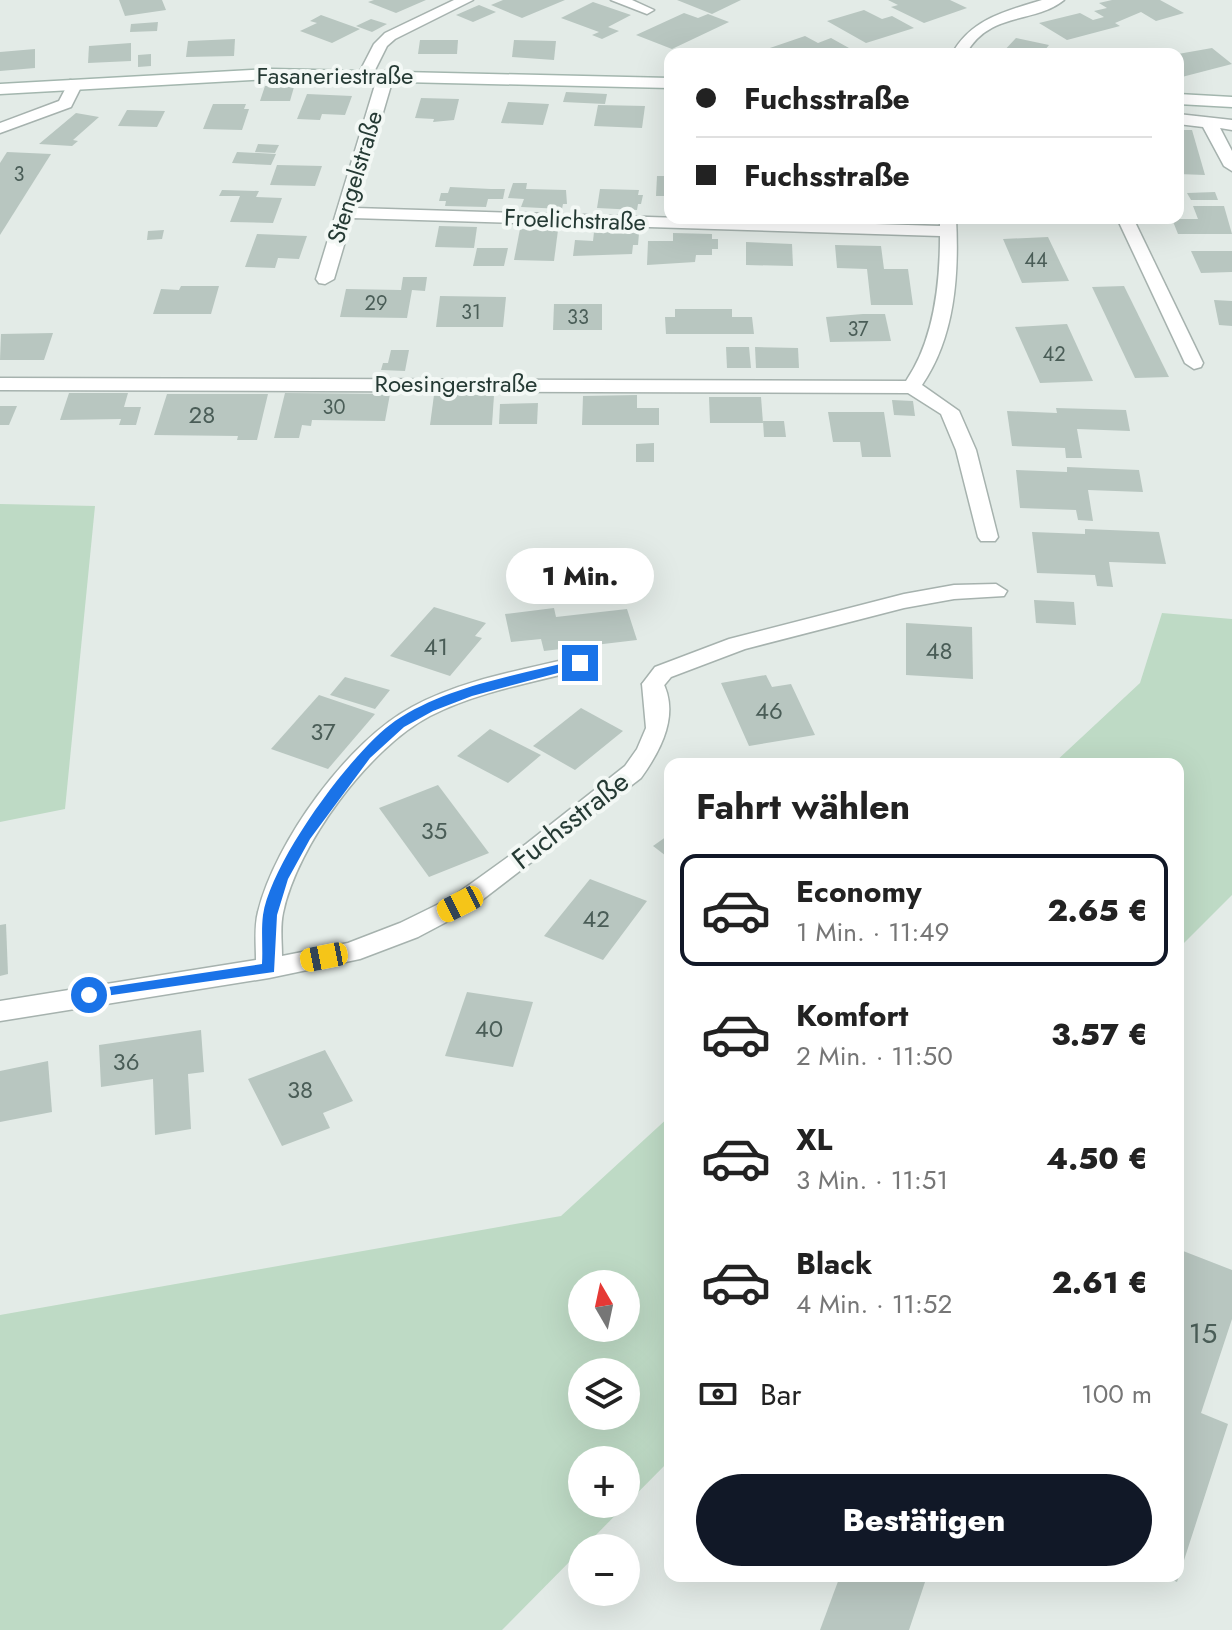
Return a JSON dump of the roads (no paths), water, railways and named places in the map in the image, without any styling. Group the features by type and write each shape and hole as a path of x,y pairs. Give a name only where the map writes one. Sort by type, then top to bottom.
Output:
{"street":[{"path":"366,75 381,44 390,36 466,0"},
{"path":"618,0 647,10"},
{"path":"961,48 964,41 978,30 1057,0"},
{"name":"Fasaneriestraße","path":"0,89 256,75 386,75 664,83"},
{"name":"Stengelstraße","path":"325,279 386,75"},
{"path":"0,128 65,104 75,83"},
{"path":"1184,99 1232,102"},
{"path":"1184,120 1232,125"},
{"path":"1209,122 1232,166"},
{"name":"Froelichstraße","path":"344,213 664,219"},
{"name":"Froelichstraße","path":"899,224 949,225"},
{"path":"1128,224 1194,363"},
{"path":"949,225 947,266 931,356 925,372 912,387 949,411 966,450 988,537"},
{"name":"Roesingerstraße","path":"0,384 912,387"},
{"name":"Fuchsstraße","path":"0,1011 351,952 409,930 460,904 535,850 633,772 648,751 657,728 653,684 663,672 737,644 904,601 954,592 996,591"},
{"path":"269,968 270,915 281,879 305,837 365,755 399,724 429,708 468,693 580,663"}]}
